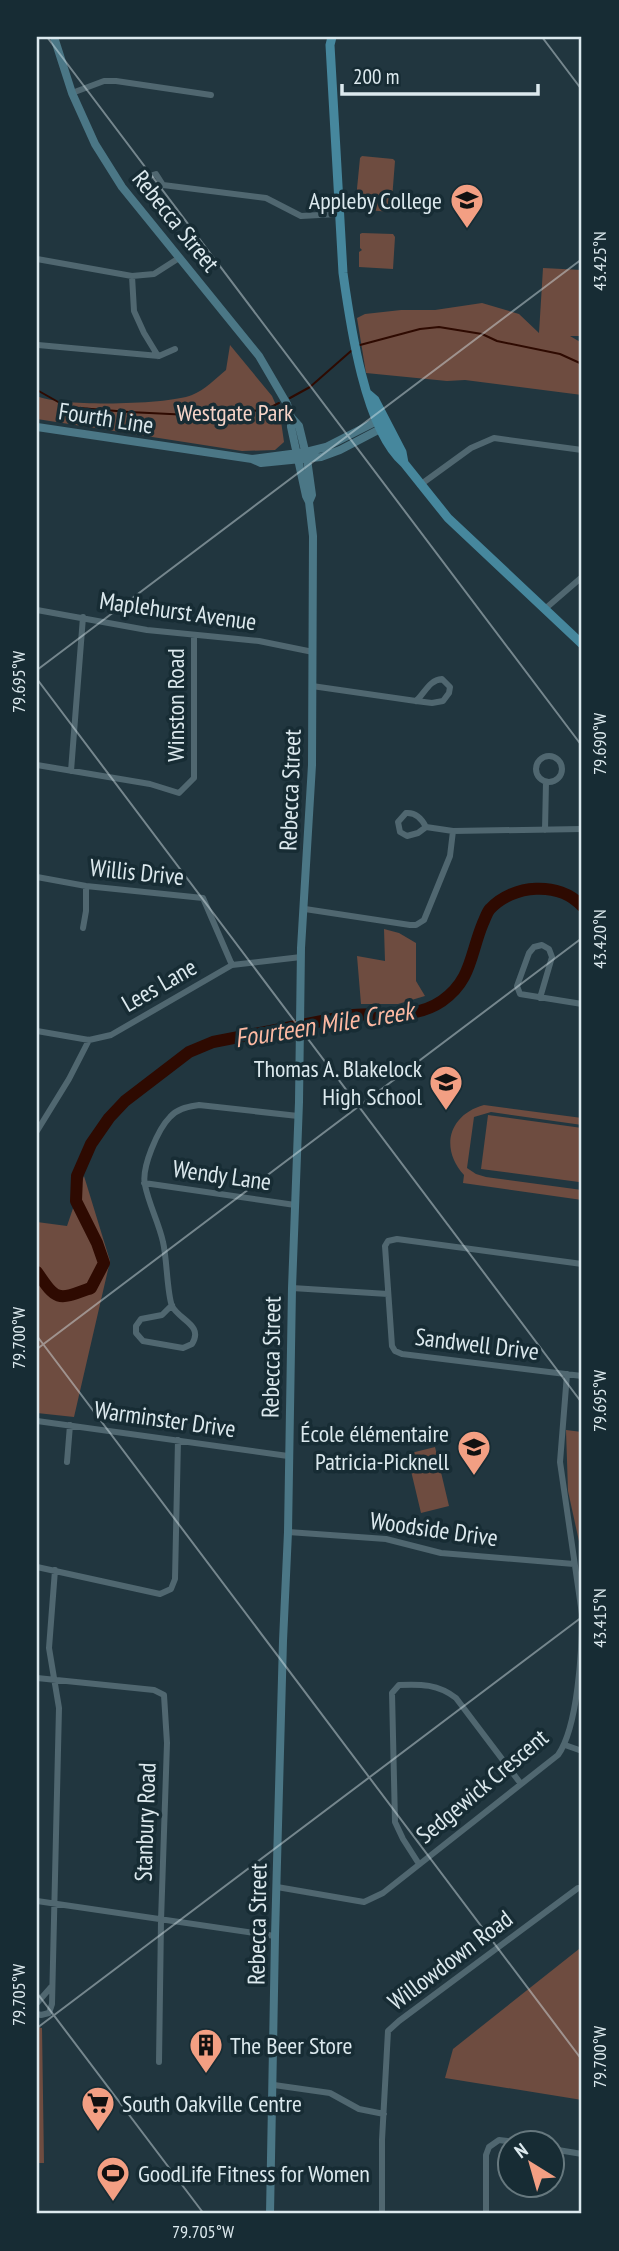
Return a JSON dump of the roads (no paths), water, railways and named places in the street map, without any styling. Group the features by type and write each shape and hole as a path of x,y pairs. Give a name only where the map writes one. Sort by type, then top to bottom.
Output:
{"main road":[{"name":"Rebecca Street","path":"54,37 72,93 95,144 122,187 259,356 286,404 302,456 313,536 312,765 301,957 270,2214"},
{"path":"329,39 338,214 348,309 369,403 402,452 404,463 448,518 582,644"},
{"name":"Fourth Line","path":"37,427 252,459 302,456 381,423"}],"street":[{"path":"72,93 104,81 116,81 211,95"},
{"path":"163,185 265,198 301,216 338,214"},
{"path":"37,259 132,276 154,274 179,258"},
{"path":"132,276 134,311 159,356"},
{"path":"38,345 159,356 175,349"},
{"path":"421,485 471,449 494,438 582,450"},
{"path":"546,608 582,577"},
{"name":"Maplehurst Avenue","path":"37,610 147,630 259,641 313,652"},
{"path":"71,771 83,617"},
{"name":"Winston Road","path":"37,765 150,784 179,793 194,778 194,635"},
{"path":"312,686 416,701 439,703 446,698 450,687 442,679 437,679 416,701"},
{"path":"544,757 553,757 561,764 561,772 556,780 546,782 539,777 536,766 544,757"},
{"path":"545,830 546,782"},
{"path":"426,827 423,820 410,812 398,822 400,832 407,836 426,827 453,831 582,829"},
{"path":"304,909 410,925 421,923 450,856 453,831"},
{"name":"Willis Drive","path":"37,877 86,886 203,898 232,965"},
{"path":"83,928 86,886"},
{"path":"540,998 552,957 549,949 542,945 531,949 517,986 522,995 540,998 582,1004"},
{"name":"Lees Lane","path":"37,1031 89,1040 111,1035 232,965 301,957"},
{"path":"37,1130 69,1079 89,1040"},
{"path":"172,1305 162,1315 141,1319 136,1326 139,1338 183,1348 195,1340 195,1330 172,1305 163,1241 144,1183 146,1158 169,1118 183,1108 199,1105 298,1116"},
{"name":"Wendy Lane","path":"144,1183 295,1205"},
{"path":"292,1288 388,1294 385,1246 388,1241 397,1239 582,1264"},
{"name":"Sandwell Drive","path":"388,1294 392,1346 402,1354 582,1376"},
{"name":"Sedgewick Crescent","path":"277,1887 364,1902 383,1893 558,1755 565,1745 573,1719 582,1634 582,1614 560,1462 567,1374"},
{"name":"Warminster Drive","path":"37,1420 288,1456"},
{"path":"67,1462 70,1425"},
{"path":"37,1567 160,1594 171,1589 175,1579 178,1440"},
{"name":"Woodside Drive","path":"288,1532 386,1539 441,1553 574,1563"},
{"path":"37,2014 49,2013 52,2004 60,1708 50,1647 55,1570"},
{"path":"37,1678 54,1681"},
{"name":"Stanbury Road","path":"54,1681 154,1690 164,1695 167,1742 159,2062"},
{"path":"419,1864 396,1822 392,1693 399,1685 426,1684 445,1690 456,1698 521,1784"},
{"path":"565,1745 582,1751"},
{"name":"Willowdown Road","path":"382,2214 387,2031 578,1888 582,1888"},
{"path":"37,1901 275,1936"},
{"path":"37,2003 52,1986"},
{"path":"274,2085 330,2092 359,2109 384,2114"},
{"path":"486,2214 486,2155 489,2147 496,2142"}],"waterway":[{"path":"360,345 420,329 439,327 482,334 497,341 560,354 582,364"},
{"path":"290,398 310,387 351,351"},
{"path":"37,390 67,407 129,412 190,415 265,410 279,403"},
{"name":"Fourteen Mile Creek","path":"37,1272 49,1289 59,1296 91,1288 104,1263 76,1201 77,1176 91,1144 109,1118 125,1101 189,1052 213,1042 353,1015 421,1011 442,1001 459,984 469,966 487,914 500,901 523,890 549,889 561,892 582,906"}],"place":[{"name":"Appleby College","path":"467,230"},
{"name":"Thomas A. Blakelock High School","path":"446,1112"},
{"name":"École élémentaire Patricia-Picknell","path":"474,1477"},
{"name":"The Beer Store","path":"206,2075"},
{"name":"South Oakville Centre","path":"98,2133"},
{"name":"GoodLife Fitness for Women","path":"113,2203"}],"park label":[{"name":"Westgate Park","path":"235,412"}]}
